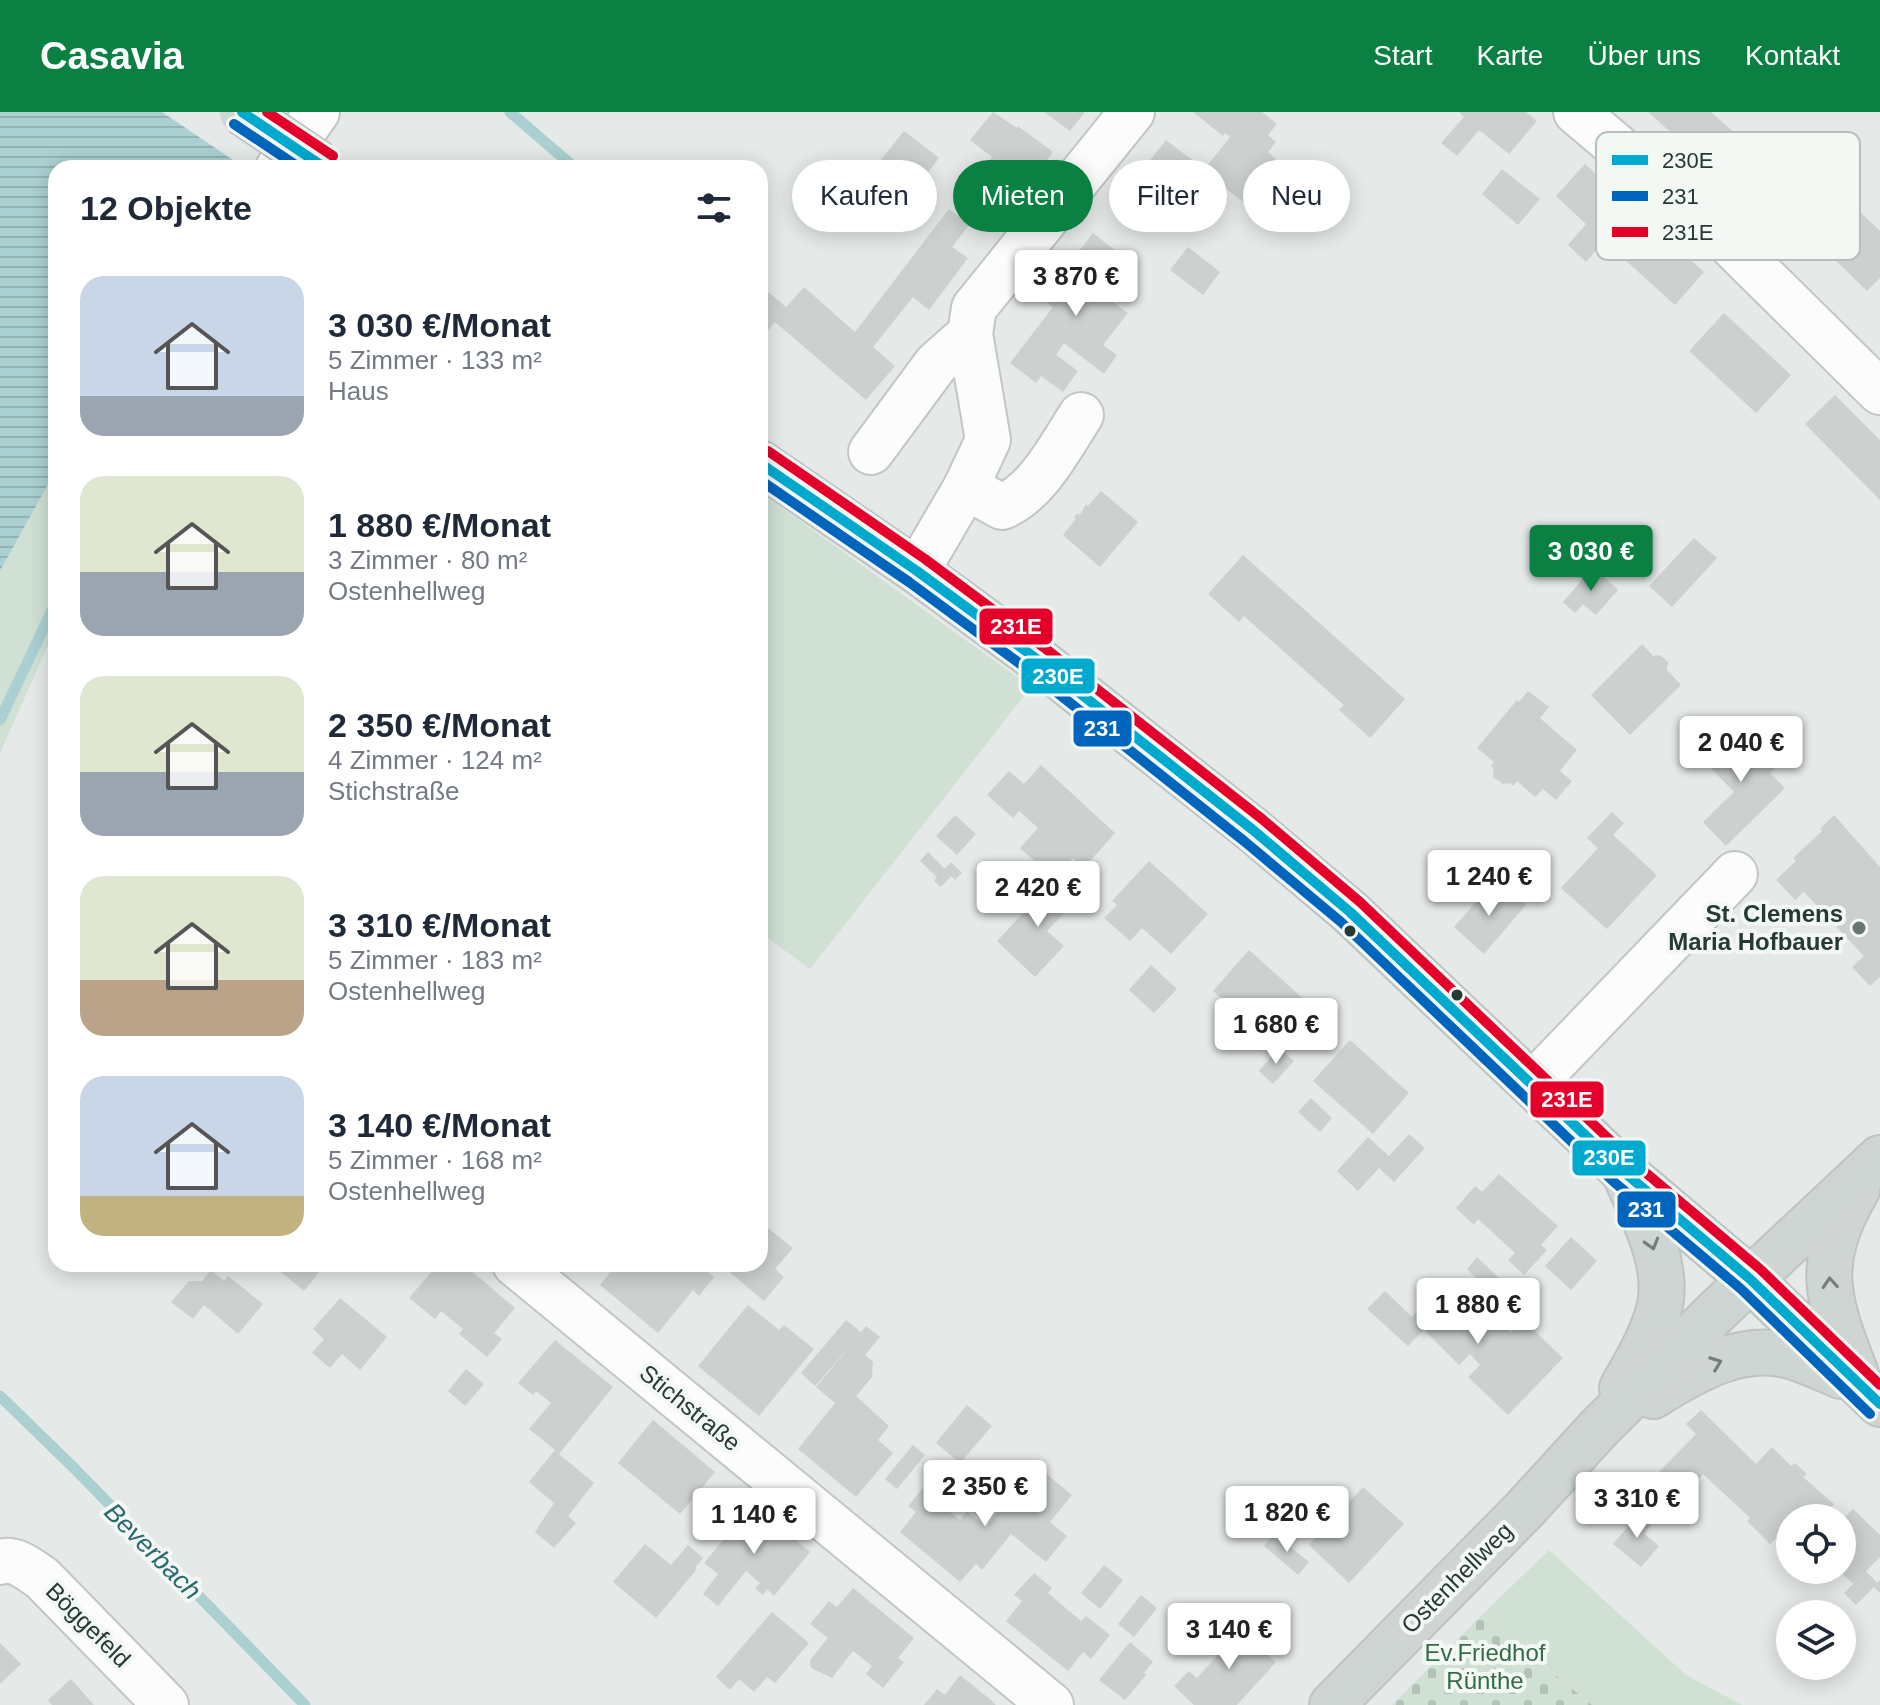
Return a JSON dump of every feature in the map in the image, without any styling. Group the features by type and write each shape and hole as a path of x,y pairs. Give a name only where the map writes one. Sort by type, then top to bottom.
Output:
{"main road":[{"path":"242,112 299,160"},
{"path":"768,469 917,571 1038,660 1253,830 1350,912 1624,1172 1750,1279 1870,1394"},
{"path":"1870,1394 1833,1313 1829,1255 1843,1214 1874,1164"},
{"name":"Ostenhellweg","path":"1332,1705 1524,1510 1599,1428 1750,1279 1874,1164"},
{"path":"1599,1428 1643,1350 1659,1308 1661,1276 1643,1215 1624,1172"},
{"path":"1599,1428 1690,1373 1743,1353 1772,1352 1793,1357 1870,1394"}],"street":[{"path":"308,160 317,112"},
{"path":"917,571 966,487 988,440 970,334 974,308 1132,112"},
{"path":"1576,112 1600,132"},
{"path":"1746,260 1880,392"},
{"path":"871,452 936,364 970,334"},
{"path":"966,487 1002,507 1017,501 1036,480 1081,415"},
{"path":"1533,1084 1735,874"},
{"name":"Stichstraße","path":"525,1272 1051,1705"},
{"name":"Böggefeld","path":"0,1562 7,1560 25,1566 42,1578 166,1705"}],"green space":[{"path":"48,484 48,645 0,753 0,571"},
{"path":"768,498 1031,687 810,969 768,938"},
{"path":"1549,1550 1686,1675 1742,1705 1592,1705 1482,1615"},
{"name":"Ev.Friedhof Rünthe","path":"1482,1615 1592,1705 1392,1705"}],"water":[{"path":"0,112 283,112 253,160 48,160 48,484 0,571"}],"pier":[{"path":"162,112 287,112 257,160 233,160"}],"building":[{"path":"993,112 1053,152 1047,160 990,160 992,157 970,140"},
{"path":"1044,112 1085,112 1070,131"},
{"path":"1193,112 1262,112 1277,124 1268,135 1276,142 1268,152 1275,160 1243,160 1243,202 1227,190 1227,160 1212,160 1230,137 1225,133 1223,136"},
{"path":"1459,112 1526,112 1537,121 1509,154 1479,130 1457,156 1441,143 1464,117"},
{"path":"1648,112 1711,112 1733,132 1670,132"},
{"path":"904,131 939,158 937,161 881,160"},
{"path":"1166,140 1192,160 1150,160"},
{"path":"1585,164 1596,174 1596,250 1586,262 1568,245 1586,224 1556,196"},
{"path":"1502,169 1540,199 1518,225 1482,194"},
{"path":"949,209 953,212 953,232 964,232 952,247 968,258 929,310 913,297 873,347 895,366 866,400 775,322 768,330 768,292 786,307 804,287 855,332 931,232 937,232 937,225"},
{"path":"1860,212 1880,231 1880,278 1867,291 1835,260 1860,260"},
{"path":"1093,233 1127,260 1101,293 1128,313 1103,345 1117,355 1104,374 1064,343 1056,355 1078,371 1063,392 1041,376 1036,383 1010,363 1053,307 1042,299"},
{"path":"1188,247 1220,272 1203,295 1170,270"},
{"path":"1625,260 1691,260 1704,272 1675,305"},
{"path":"1724,313 1791,375 1756,413 1689,351"},
{"path":"1835,395 1880,440 1880,500 1805,424"},
{"path":"1101,491 1138,522 1100,567 1063,535 1076,519 1074,517 1078,513 1080,515 1086,504 1088,506"},
{"path":"1694,538 1717,558 1672,607 1649,586"},
{"path":"1243,555 1405,699 1370,738 1339,710 1344,705 1244,616 1239,622 1208,594"},
{"path":"1593,567 1618,590 1596,615 1583,604 1575,613 1563,602"},
{"path":"1642,644 1653,656 1660,655 1668,662 1667,670 1681,685 1630,735 1591,695"},
{"path":"1528,691 1549,707 1540,718 1577,750 1560,771 1572,781 1556,800 1543,789 1535,797 1517,781 1513,786 1511,783 1503,784 1493,777 1494,769 1491,766 1494,762 1477,748"},
{"path":"1736,725 1777,766 1770,773 1785,788 1726,846 1703,822 1734,792 1702,759"},
{"path":"1041,765 1115,833 1084,868 1073,858 1058,874 1054,871 1050,875 1020,848 1038,828 1019,811 1013,818 987,795 1009,771 1024,784"},
{"path":"1612,812 1624,823 1613,835 1657,875 1607,929 1561,888 1598,848 1587,838"},
{"path":"955,815 976,834 957,855 936,836"},
{"name":"St. Clemens Maria Hofbauer","path":"1834,815 1880,867 1880,977 1870,986 1852,967 1864,956 1804,892 1795,900 1776,880"},
{"path":"928,852 945,869 951,862 962,873 955,880 951,876 941,887 934,881 937,877 920,861"},
{"path":"1149,861 1208,914 1171,954 1142,928 1130,941 1104,918 1117,905 1112,901"},
{"path":"1055,879 1077,900 1047,931 1064,946 1035,977 997,941"},
{"path":"1492,884 1507,897 1511,892 1526,905 1484,954 1454,927"},
{"path":"1249,950 1308,1003 1272,1043 1213,991"},
{"path":"1151,965 1177,989 1154,1013 1129,990"},
{"path":"1350,1040 1409,1093 1373,1134 1313,1081"},
{"path":"1279,1048 1294,1061 1273,1084 1259,1071"},
{"path":"1311,1098 1332,1118 1320,1132 1298,1112"},
{"path":"1409,1134 1425,1148 1394,1182 1379,1168 1358,1191 1337,1171 1368,1137 1389,1156"},
{"path":"1499,1174 1558,1226 1541,1245 1547,1250 1524,1275 1508,1260 1515,1253 1478,1219 1474,1225 1456,1208 1475,1186 1482,1192"},
{"path":"768,1228 793,1248 775,1269 784,1277 764,1301 730,1272 768,1272"},
{"path":"1571,1237 1597,1261 1571,1290 1545,1266"},
{"path":"1477,1257 1521,1299 1511,1311 1467,1269"},
{"path":"209,1272 224,1281 228,1276 263,1304 238,1334 204,1305 193,1319 171,1302 189,1281 202,1281"},
{"path":"281,1272 319,1272 304,1291"},
{"path":"431,1272 472,1272 515,1308 494,1333 502,1339 487,1357 459,1334 463,1329 441,1311 435,1319 409,1298"},
{"path":"611,1272 708,1272 714,1277 699,1296 693,1290 658,1333 600,1285"},
{"path":"1385,1291 1412,1317 1433,1294 1486,1340 1472,1325 1492,1302 1509,1317 1502,1324 1511,1332 1523,1320 1563,1358 1508,1415 1468,1377 1480,1365 1470,1354 1459,1365 1424,1330 1408,1346 1367,1309"},
{"path":"340,1298 387,1337 360,1370 342,1354 330,1368 312,1353 324,1339 313,1329"},
{"path":"748,1305 779,1330 784,1325 814,1349 759,1416 698,1366"},
{"path":"846,1320 861,1332 866,1326 880,1337 865,1355 873,1362 872,1377 856,1396 889,1426 878,1440 893,1453 856,1497 798,1449 835,1403 816,1387 851,1345 815,1386 801,1373"},
{"path":"555,1340 613,1387 559,1454 594,1483 568,1516 576,1523 554,1548 535,1532 554,1503 529,1482 555,1450 529,1429 551,1403 536,1391 533,1395 518,1383"},
{"path":"466,1369 484,1384 465,1406 448,1391"},
{"path":"967,1405 992,1426 960,1463 936,1443"},
{"path":"1701,1410 1756,1464 1772,1447 1791,1466 1795,1463 1807,1474 1803,1477 1834,1504 1776,1504 1776,1539 1770,1544 1747,1521 1750,1518 1703,1474 1668,1510 1644,1487 1696,1434 1686,1424"},
{"path":"653,1420 715,1472 680,1514 618,1463"},
{"path":"913,1445 925,1455 897,1489 885,1479"},
{"path":"1044,1472 1072,1495 1050,1522 1067,1536 1046,1562 1011,1534 982,1570 976,1564 960,1582 900,1532 916,1512 908,1506 926,1484 946,1500 941,1505 960,1520 967,1511 986,1527 1014,1492 1033,1508 1044,1494 1033,1485"},
{"path":"1363,1487 1404,1524 1349,1583 1309,1545"},
{"path":"753,1504 810,1552 774,1596 767,1589 763,1595 755,1588 760,1583 746,1571 718,1606 703,1594 718,1574 704,1563"},
{"path":"1642,1510 1654,1521 1644,1534 1659,1546 1641,1567 1613,1544"},
{"path":"1856,1512 1880,1535 1880,1557 1866,1571 1877,1583 1880,1580 1880,1593 1874,1587 1856,1605 1856,1600 1851,1600 1844,1593 1856,1584"},
{"path":"1274,1534 1309,1562 1298,1575 1264,1546"},
{"path":"645,1544 671,1565 688,1545 703,1558 656,1618 613,1582"},
{"path":"1104,1565 1123,1580 1100,1609 1081,1593"},
{"path":"1034,1573 1052,1588 1048,1593 1081,1621 1086,1616 1110,1635 1091,1659 1083,1652 1068,1671 1006,1621 1022,1601 1014,1595"},
{"path":"853,1588 914,1638 898,1658 904,1662 883,1688 866,1674 872,1666 853,1651 832,1678 811,1668 810,1660 828,1638 810,1624 829,1601 837,1607"},
{"path":"1141,1595 1157,1608 1134,1637 1118,1624"},
{"path":"772,1612 809,1643 775,1683 767,1677 754,1692 739,1679 730,1690 716,1677"},
{"path":"1241,1618 1263,1638 1257,1645 1276,1662 1237,1705 1194,1705 1174,1686 1189,1671 1197,1678 1230,1642 1225,1637"},
{"path":"1130,1642 1153,1662 1125,1700 1099,1680"},
{"path":"0,1643 21,1664 0,1684"},
{"path":"960,1675 996,1705 924,1705 937,1689 945,1695"},
{"path":"71,1679 94,1705 52,1705 48,1700"}],"waterway":[{"path":"510,112 566,160"},
{"path":"0,720 48,619"},
{"name":"Beverbach","path":"0,1396 305,1705"}],"transit line":[{"name":"230E","path":"242,112 313,160"},
{"name":"231E","path":"267,112 333,156"},
{"name":"231","path":"234,124 288,160"},
{"name":"231E","path":"768,451 925,559 1046,649 1262,819 1360,902 1633,1162 1760,1269 1880,1385"},
{"name":"230E","path":"768,469 917,571 1038,660 1253,830 1350,912 1624,1172 1750,1279 1880,1404"},
{"name":"231","path":"768,485 909,582 1030,671 1341,922 1614,1182 1741,1289 1870,1414"}],"place":[{"name":"St. Clemens Maria Hofbauer","path":"1859,928"}]}
